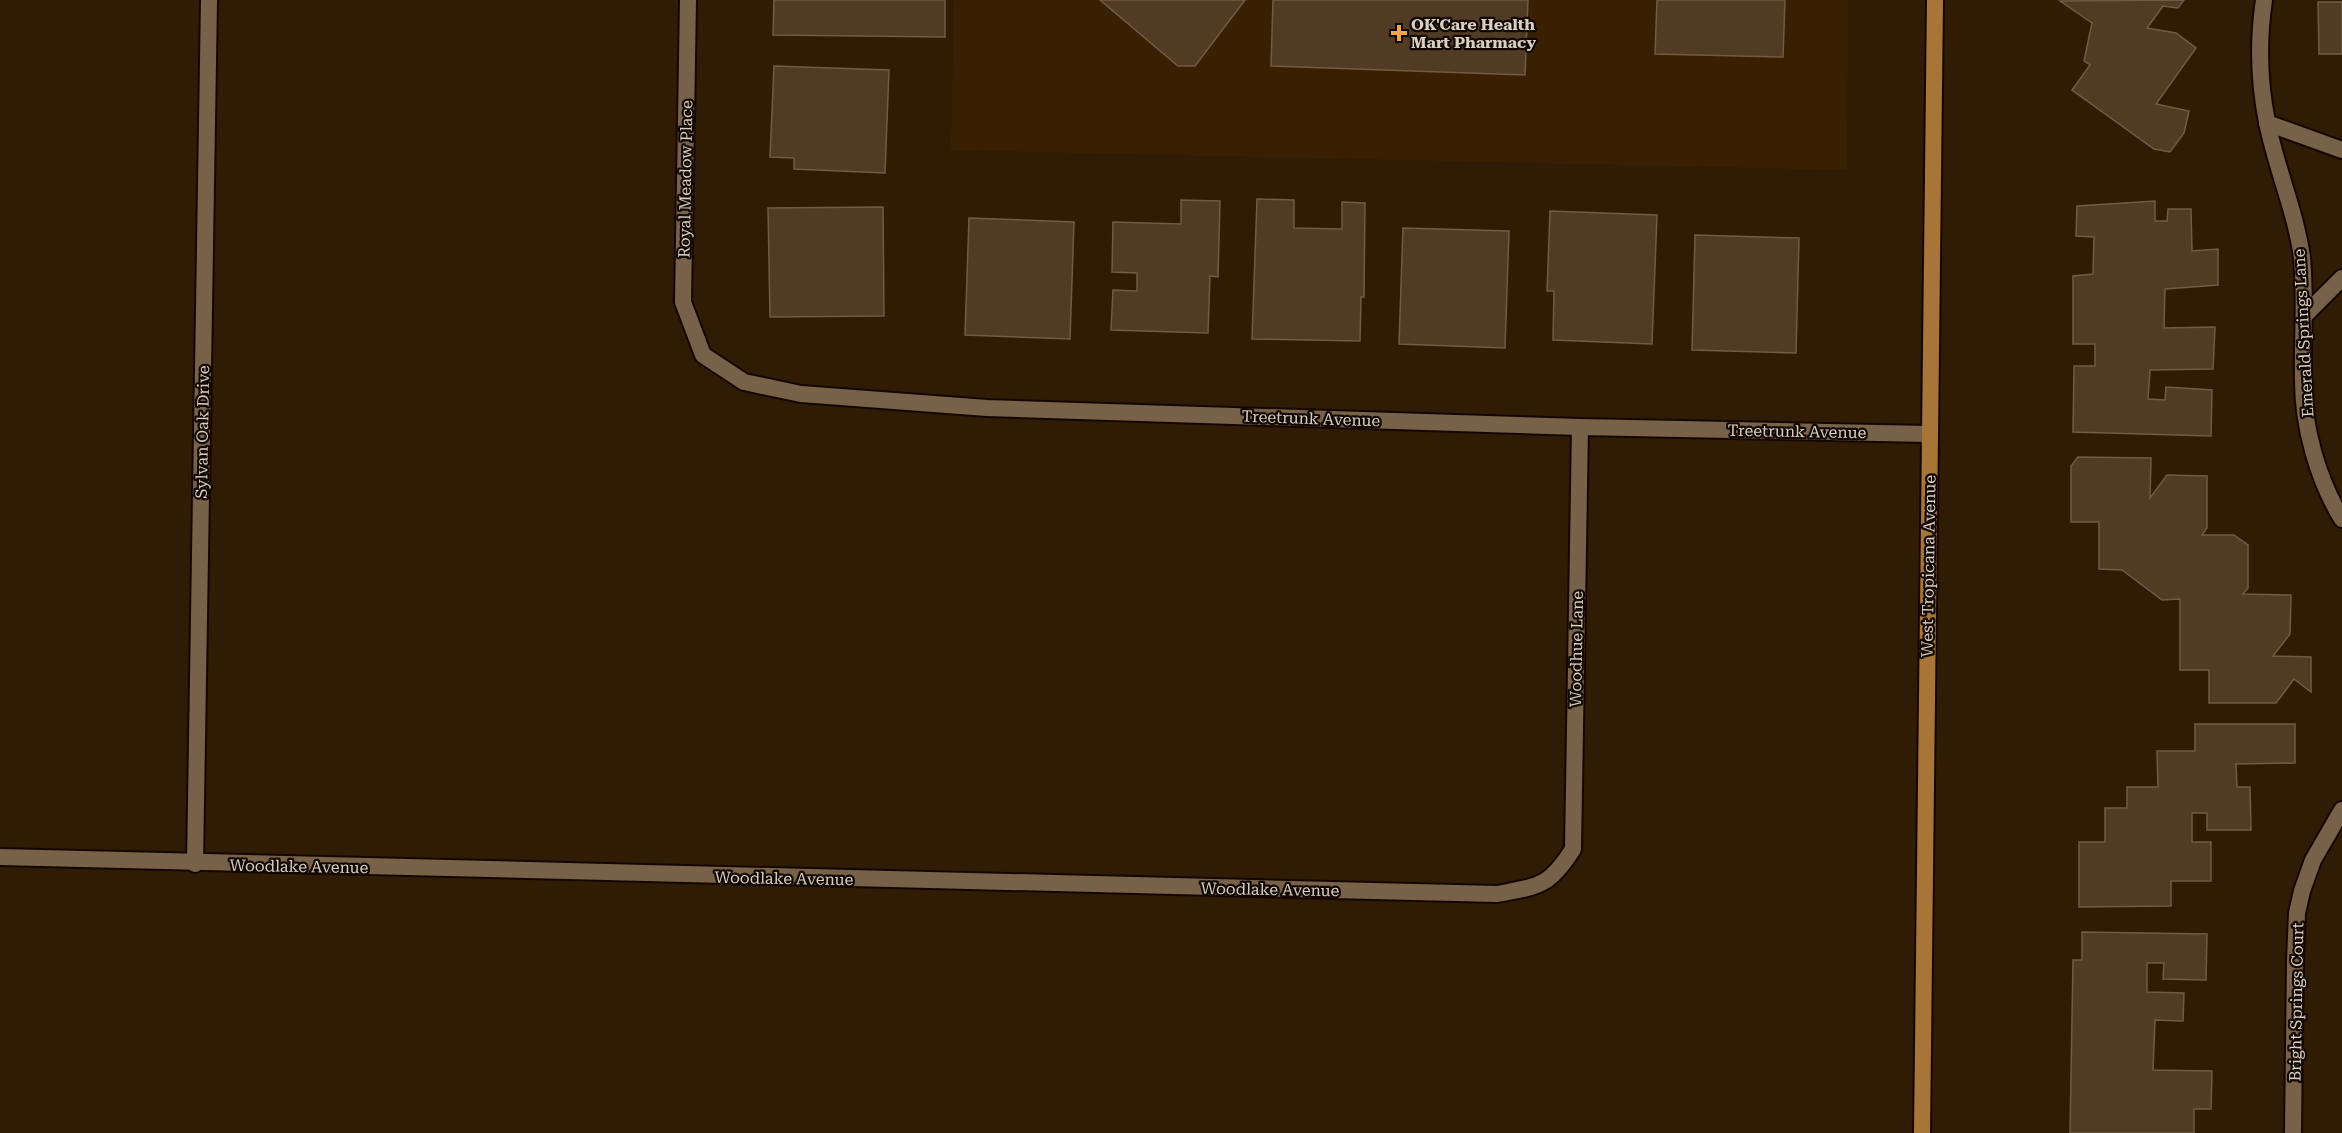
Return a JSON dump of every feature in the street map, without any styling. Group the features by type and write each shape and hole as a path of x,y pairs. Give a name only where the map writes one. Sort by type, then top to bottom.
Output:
{"main road":[{"name":"West Tropicana Avenue","path":"1922,1133 1935,0"}],"street":[{"name":"Sylvan Oak Drive","path":"195,864 209,0"},
{"name":"Royal Meadow Place","path":"688,0 683,302 703,354"},
{"name":"Emerald Springs Lane","path":"2264,0 2260,59 2267,123 2297,232 2301,258 2304,316 2303,384 2308,427 2319,468 2342,519"},
{"path":"2267,123 2342,150"},
{"path":"2304,316 2342,278"},
{"name":"Treetrunk Avenue","path":"703,354 744,382 801,394 987,408 1929,434"},
{"name":"Woodhue Lane","path":"1561,868 1573,849 1580,426"},
{"name":"Bright Springs Court","path":"2294,1133 2297,913 2313,860 2342,810"},
{"name":"Woodlake Avenue","path":"0,857 195,864 1497,894 1539,886 1561,868"}],"shaded area":[{"path":"954,0 1848,0 1847,170 951,150"}],"building":[{"path":"774,0 945,0 945,37 773,35"},
{"path":"1100,0 1245,0 1195,66 1178,66"},
{"name":"OK'Care Health Mart Pharmacy","path":"1273,0 1528,0 1525,75 1271,66"},
{"path":"1657,0 1785,0 1783,57 1655,54"},
{"path":"2184,0 2178,8 2163,6 2147,28 2176,33 2196,48 2156,104 2189,111 2184,133 2170,152 2154,149 2072,90 2090,65 2084,61 2092,23 2060,1"},
{"path":"2318,2 2342,2 2342,54 2319,54"},
{"path":"774,66 889,70 885,173 794,169 794,158 770,157"},
{"path":"1257,199 1294,200 1294,228 1342,229 1342,202 1365,203 1364,297 1361,297 1360,341 1252,339"},
{"path":"1181,200 1220,201 1218,277 1210,276 1208,333 1111,330 1113,290 1137,291 1137,273 1112,272 1113,222 1181,224"},
{"path":"2155,201 2155,221 2167,221 2168,209 2191,209 2192,251 2218,249 2218,285 2165,289 2164,328 2215,327 2213,369 2150,370 2148,399 2165,400 2166,387 2212,390 2211,436 2073,432 2074,366 2095,366 2095,344 2073,344 2073,276 2093,274 2094,237 2076,236 2077,206"},
{"path":"883,207 884,316 770,317 768,208"},
{"path":"1550,211 1657,215 1652,344 1553,340 1554,291 1547,291"},
{"path":"969,218 1074,222 1070,339 965,335"},
{"path":"1403,228 1509,231 1505,348 1399,344"},
{"path":"1695,235 1799,238 1796,353 1692,350"},
{"path":"2078,457 2151,458 2150,498 2167,475 2207,476 2207,528 2202,535 2234,535 2248,545 2248,588 2243,594 2291,595 2290,634 2273,656 2311,657 2311,692 2294,679 2276,703 2209,703 2209,670 2180,670 2180,599 2162,600 2122,570 2099,569 2099,522 2071,522 2071,466"},
{"path":"2195,724 2295,724 2295,763 2236,764 2237,787 2250,787 2251,830 2207,830 2207,813 2192,813 2192,842 2211,842 2211,881 2171,881 2171,906 2079,907 2079,842 2105,842 2105,808 2127,808 2127,787 2158,787 2157,751 2195,751"},
{"path":"2082,932 2207,934 2206,980 2163,979 2164,963 2147,963 2147,992 2184,993 2183,1021 2155,1020 2153,1070 2212,1071 2211,1109 2194,1109 2194,1133 2070,1133 2073,960 2082,960"}],"place":[{"name":"OK'Care Health Mart Pharmacy","path":"1399,33"}]}
